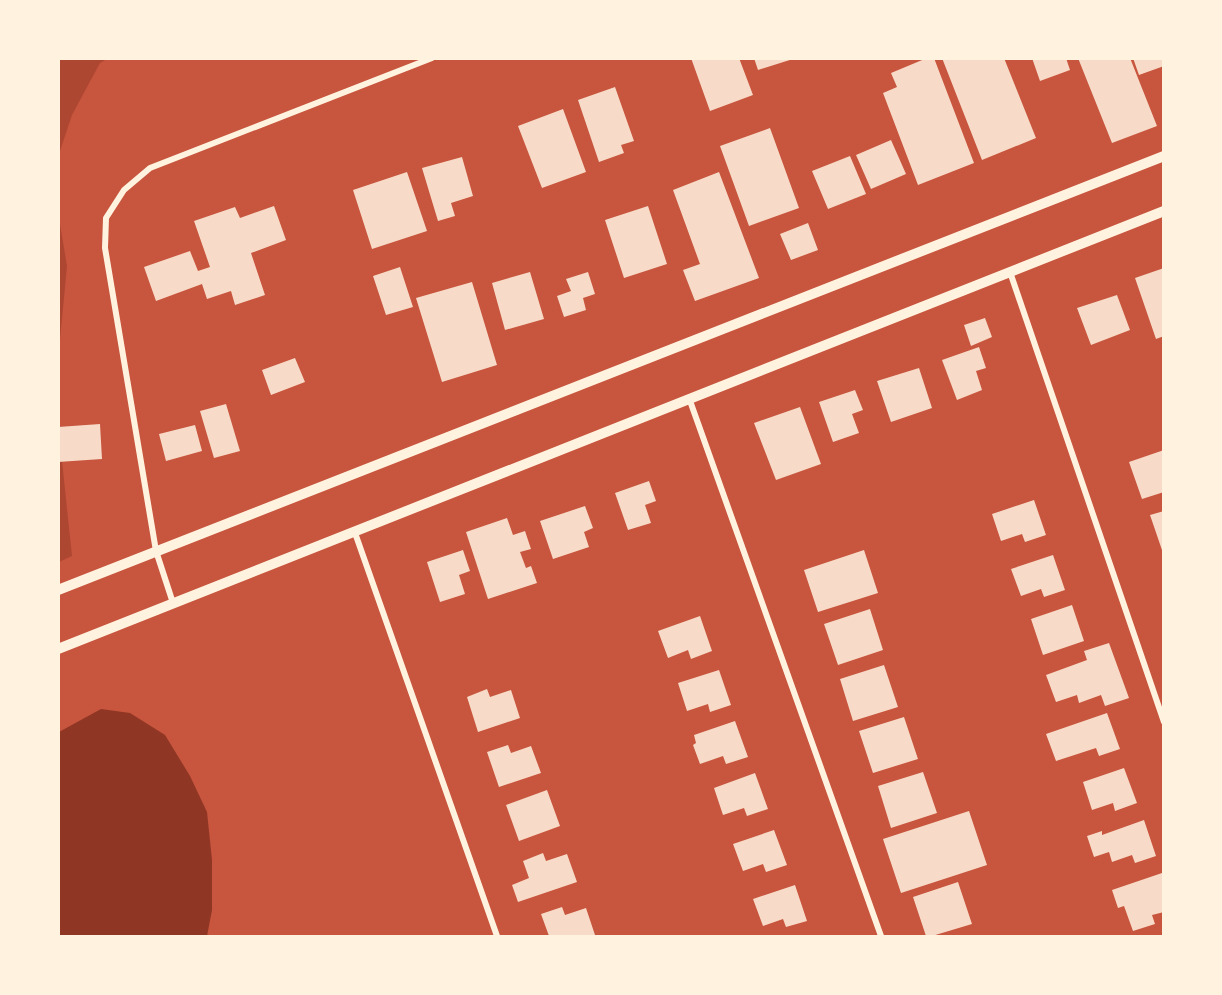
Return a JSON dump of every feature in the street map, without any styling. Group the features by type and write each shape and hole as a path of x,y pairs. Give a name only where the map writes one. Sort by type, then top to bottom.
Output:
{"street":[{"path":"173,603 156,551 105,248 106,218 124,190 150,168 432,58"},
{"path":"58,590 1164,156"},
{"path":"58,649 1164,211"},
{"path":"1010,272 1164,722"},
{"path":"689,398 881,936"},
{"path":"354,530 497,936"}],"shaded area":[{"path":"59,58 107,59 100,63 72,115 59,154"},
{"path":"58,218 67,266 59,350"},
{"path":"58,423 72,556 59,562 58,562"},
{"path":"101,709 130,713 165,735 190,776 207,812 212,860 212,910 207,936 59,936 59,732"}],"building":[{"path":"691,58 739,58 753,95 710,111"},
{"path":"754,58 793,58 793,59 758,70"},
{"path":"927,58 934,58 974,163 918,185 883,93 897,87 891,73"},
{"path":"942,58 1004,58 1036,138 982,160"},
{"path":"1032,58 1066,58 1070,70 1040,81"},
{"path":"1078,58 1130,58 1157,126 1112,143"},
{"path":"1133,58 1164,58 1164,66 1139,75"},
{"path":"615,87 634,141 621,145 624,153 599,162 578,100"},
{"path":"563,109 586,172 542,188 518,126"},
{"path":"770,128 799,208 749,226 720,146"},
{"path":"891,140 906,174 871,189 856,155"},
{"path":"850,156 866,194 828,209 812,171"},
{"path":"462,157 473,196 451,203 455,216 438,221 422,168"},
{"path":"407,172 427,231 372,249 353,190"},
{"path":"719,172 759,278 695,301 683,270 700,264 673,190"},
{"path":"274,206 286,240 251,253 265,295 235,305 231,291 207,299 202,284 156,301 144,267 190,251 198,271 210,267 194,221 235,207 240,218"},
{"path":"648,206 667,264 624,278 605,220"},
{"path":"808,223 818,250 791,260 780,234"},
{"path":"400,267 413,307 386,315 373,276"},
{"path":"1164,268 1164,336 1156,339 1135,278"},
{"path":"530,272 544,319 505,330 492,283"},
{"path":"588,272 595,294 583,298 586,310 564,317 557,296 571,291 566,279"},
{"path":"472,282 497,365 442,382 416,298"},
{"path":"1117,295 1130,330 1091,345 1077,308"},
{"path":"985,318 992,337 971,346 964,325"},
{"path":"979,347 986,368 976,371 982,390 957,400 942,360"},
{"path":"295,358 305,382 271,395 262,370"},
{"path":"919,368 932,408 891,422 877,381"},
{"path":"855,390 863,410 852,414 859,433 833,442 819,402"},
{"path":"226,404 240,451 214,458 200,411"},
{"path":"800,407 821,464 776,480 754,423"},
{"path":"100,424 102,459 58,462 58,427"},
{"path":"195,425 202,451 166,461 159,434"},
{"path":"1164,450 1164,492 1142,499 1129,462"},
{"path":"649,481 656,501 645,505 651,523 628,530 615,493"},
{"path":"1034,500 1046,535 1025,542 1022,534 1001,541 992,514"},
{"path":"585,506 593,528 584,532 589,547 553,559 540,521"},
{"path":"1164,511 1164,553 1163,553 1150,515"},
{"path":"507,518 513,535 525,531 531,549 520,552 526,568 531,566 537,583 488,599 466,532"},
{"path":"463,550 470,571 459,575 465,594 440,602 427,562"},
{"path":"864,550 878,593 818,612 804,570"},
{"path":"1053,555 1065,590 1044,597 1041,589 1021,596 1011,569"},
{"path":"1072,605 1084,641 1043,655 1031,619"},
{"path":"870,609 883,650 838,665 824,624"},
{"path":"700,616 712,651 691,659 688,650 668,658 658,631"},
{"path":"1109,643 1129,698 1105,706 1101,695 1079,703 1077,695 1056,702 1046,675 1087,660 1084,651"},
{"path":"884,665 898,707 853,721 840,679"},
{"path":"719,670 731,705 710,712 708,704 687,711 678,683"},
{"path":"487,689 490,697 511,690 520,718 478,732 467,697"},
{"path":"1107,713 1120,749 1099,756 1096,748 1056,761 1046,734"},
{"path":"904,717 918,759 873,773 859,731"},
{"path":"735,721 748,757 726,764 723,756 700,764 693,745 696,743 694,735"},
{"path":"508,745 511,753 531,746 541,773 499,787 487,752"},
{"path":"1124,768 1137,803 1115,811 1113,803 1092,810 1083,782"},
{"path":"923,772 937,813 891,828 878,786"},
{"path":"755,773 768,809 747,816 744,808 723,815 714,788"},
{"path":"547,790 560,826 519,841 506,805"},
{"path":"969,811 987,865 901,893 883,839"},
{"path":"1144,820 1156,856 1135,863 1132,855 1112,862 1109,852 1094,857 1087,836 1102,831 1102,835"},
{"path":"774,830 787,865 766,872 763,864 743,871 733,844"},
{"path":"543,853 546,861 567,854 577,882 518,902 512,885 529,878 523,861"},
{"path":"1162,873 1164,912 1152,915 1155,924 1133,931 1124,906 1118,908 1112,890"},
{"path":"958,882 972,924 926,936 913,897"},
{"path":"795,885 807,921 786,927 783,919 763,926 753,899"},
{"path":"562,907 565,915 586,908 595,935 549,936 541,914"}]}
